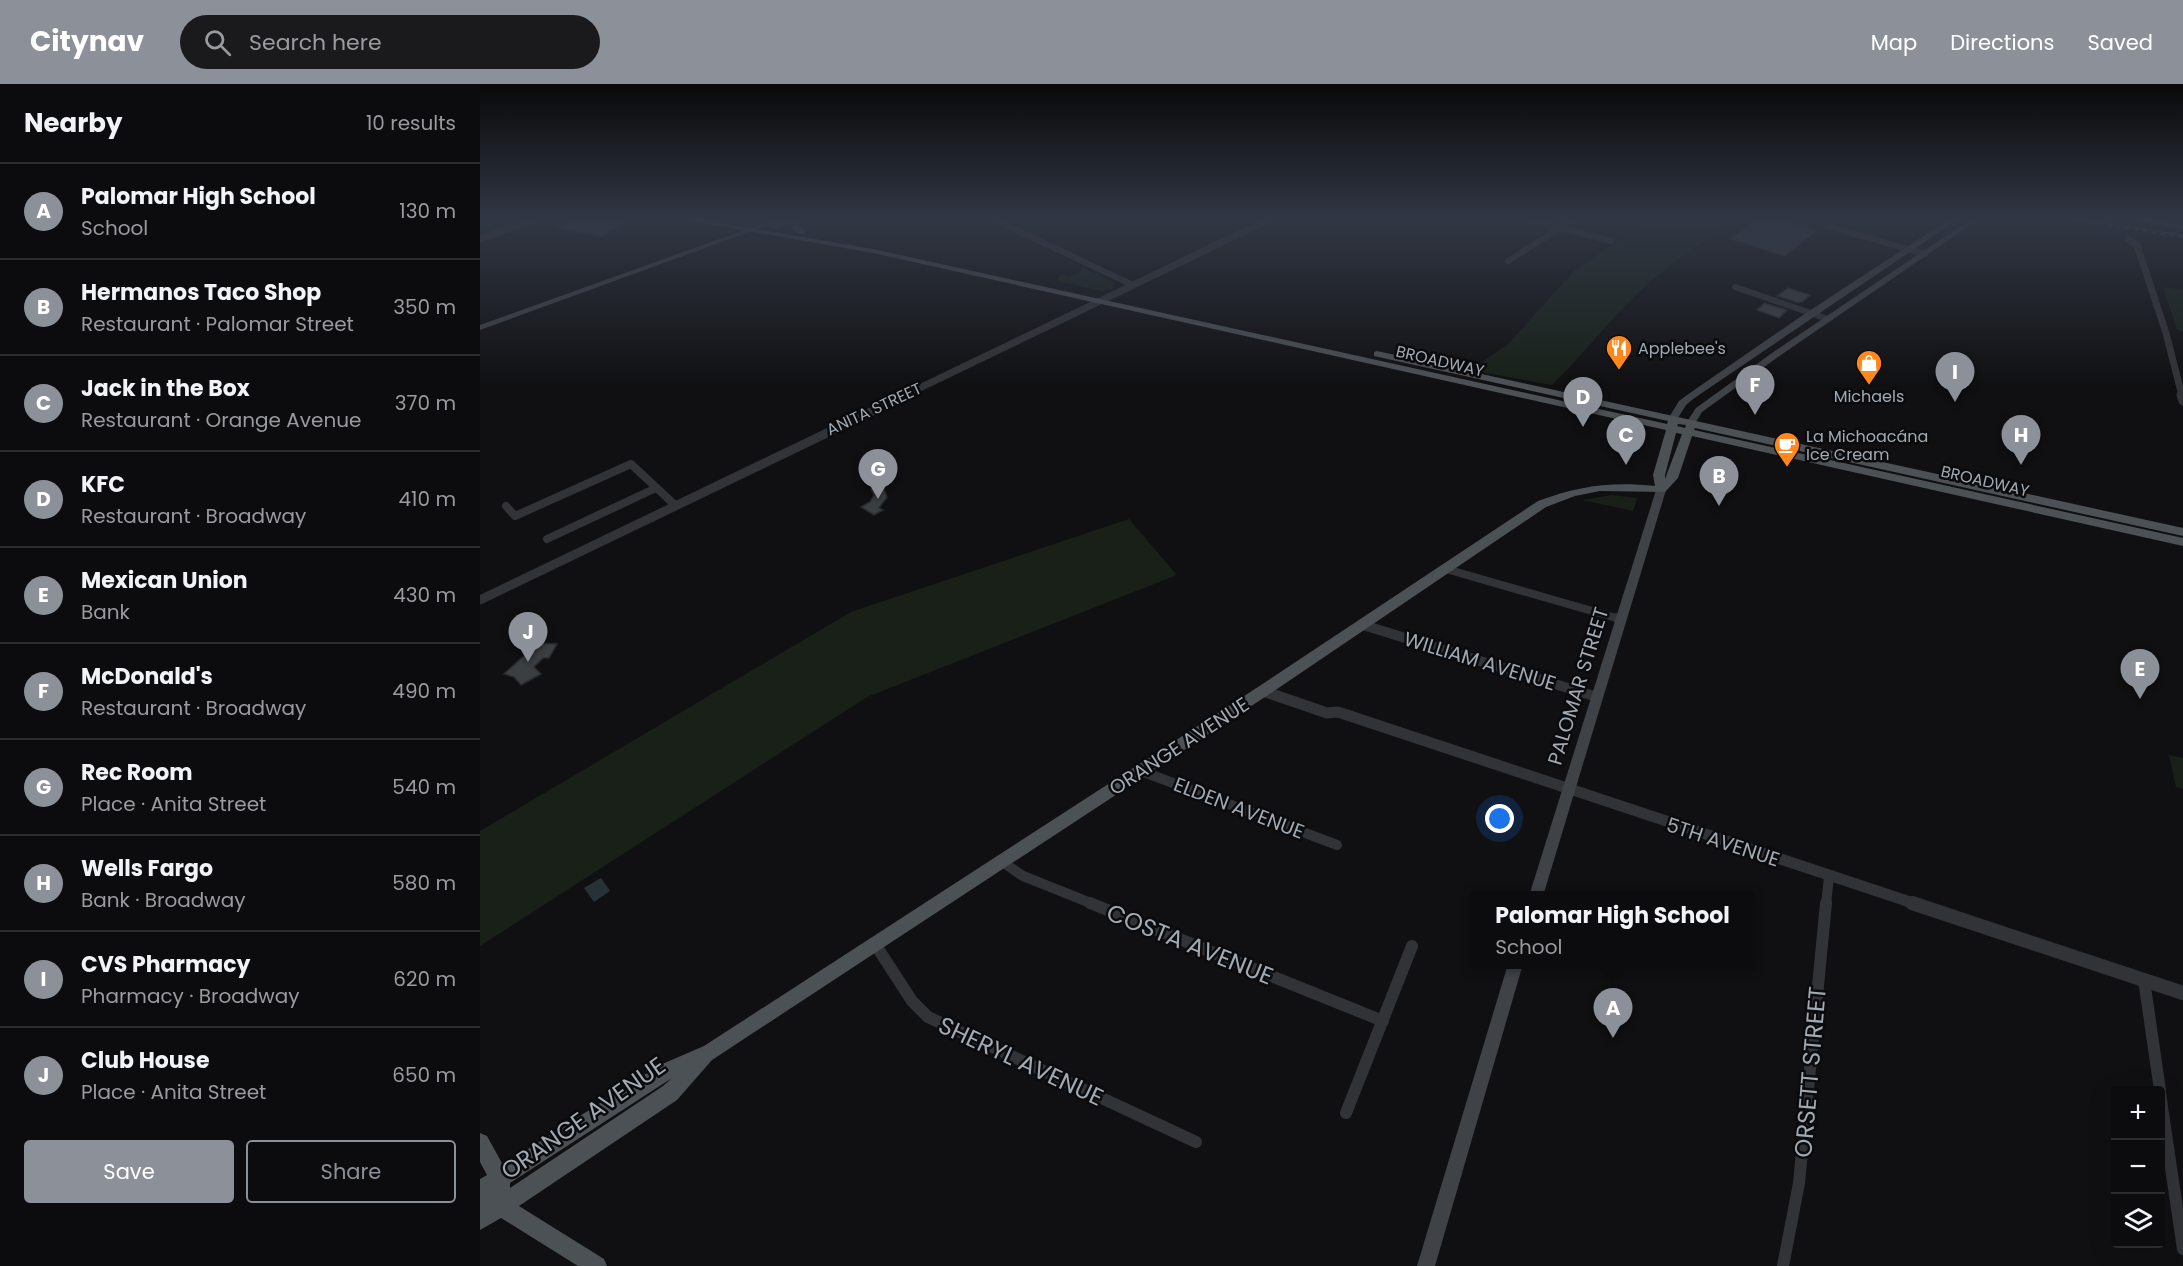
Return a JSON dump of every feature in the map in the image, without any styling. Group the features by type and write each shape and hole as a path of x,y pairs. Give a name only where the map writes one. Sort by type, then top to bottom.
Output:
{"main road":[{"path":"480,328 629,275"},
{"name":"BROADWAY","path":"983,275 1303,342 1424,374 1437,373 1463,378 1503,381 1672,424"},
{"name":"BROADWAY","path":"1015,275 1689,428 2183,532"},
{"name":"PALOMAR STREET","path":"1661,490 1659,475 1672,424 1682,403 1871,275"},
{"name":"PALOMAR STREET","path":"1537,891 1661,490 1672,478 1689,428 1699,410 1893,275"},
{"name":"BROADWAY","path":"1925,479 2183,542"},
{"name":"ORANGE AVENUE","path":"480,1191 666,1071 710,1053 1263,691 1542,504 1567,492 1603,486 1630,486 1661,490"},
{"path":"1426,1266 1514,969"},
{"name":"ORANGE AVENUE","path":"480,1220 670,1093 710,1053"},
{"path":"480,1143 500,1178 501,1206"},
{"path":"480,1202 501,1206 597,1266"}],"street":[{"path":"1111,275 1132,285"},
{"name":"ANITA STREET","path":"480,600 1153,275"},
{"path":"2147,275 2166,333 2183,401"},
{"path":"1735,287 1828,319"},
{"path":"506,506 515,516 631,464 675,505"},
{"path":"547,539 656,488"},
{"path":"1446,569 1620,619"},
{"name":"WILLIAM AVENUE","path":"1363,625 1597,697"},
{"name":"5TH AVENUE","path":"1263,691 1327,713 1338,712 2183,993"},
{"name":"ELDEN AVENUE","path":"1141,771 1337,845"},
{"name":"COSTA AVENUE","path":"1001,861 1023,876 1383,1021"},
{"name":"ORSETT STREET","path":"1783,1266 1799,1183 1829,877"},
{"name":"SHERYL AVENUE","path":"875,944 912,1001 928,1017 1196,1142"},
{"path":"1346,1113 1412,946"},
{"path":"2144,980 2159,1086"},
{"path":"2165,1126 2183,1249"}],"shaded area":[{"path":"1061,275 1069,277 1099,275 1115,283 1113,289 1102,291 1057,281"},
{"path":"1570,275 1658,275 1618,313 1552,385 1470,370 1507,345"},
{"path":"2163,287 2183,290 2183,331 2177,330"},
{"path":"1612,495 1637,498 1633,511 1582,500"},
{"path":"1129,519 1177,575 867,697 480,946 480,831 851,612"},
{"path":"2169,755 2183,758 2183,789 2176,787"},
{"path":"601,878 610,891 594,902 584,888"}],"building":[{"path":"1788,288 1810,295 1802,302 1777,296"},
{"path":"1765,303 1787,310 1779,318 1757,310"},
{"path":"883,485 887,497 879,508 883,510 874,515 861,507 870,502 874,495 871,489"},
{"path":"538,643 557,644 549,658 543,658 534,667 541,674 521,685 514,677 504,674"}],"place":[{"name":"Applebee's","path":"1619,371"},
{"name":"Michaels","path":"1869,386"},
{"name":"CVS Pharmacy","path":"1955,402"},
{"name":"McDonald's","path":"1755,415"},
{"name":"KFC","path":"1583,427"},
{"name":"Jack in the Box","path":"1626,465"},
{"name":"Wells Fargo","path":"2021,465"},
{"name":"La Michoacána Ice Cream","path":"1787,468"},
{"name":"Rec Room","path":"878,499"},
{"name":"Hermanos Taco Shop","path":"1719,506"},
{"name":"Club House","path":"528,662"},
{"name":"Mexican Union","path":"2140,699"},
{"name":"Palomar High School","path":"1613,1038"}]}
